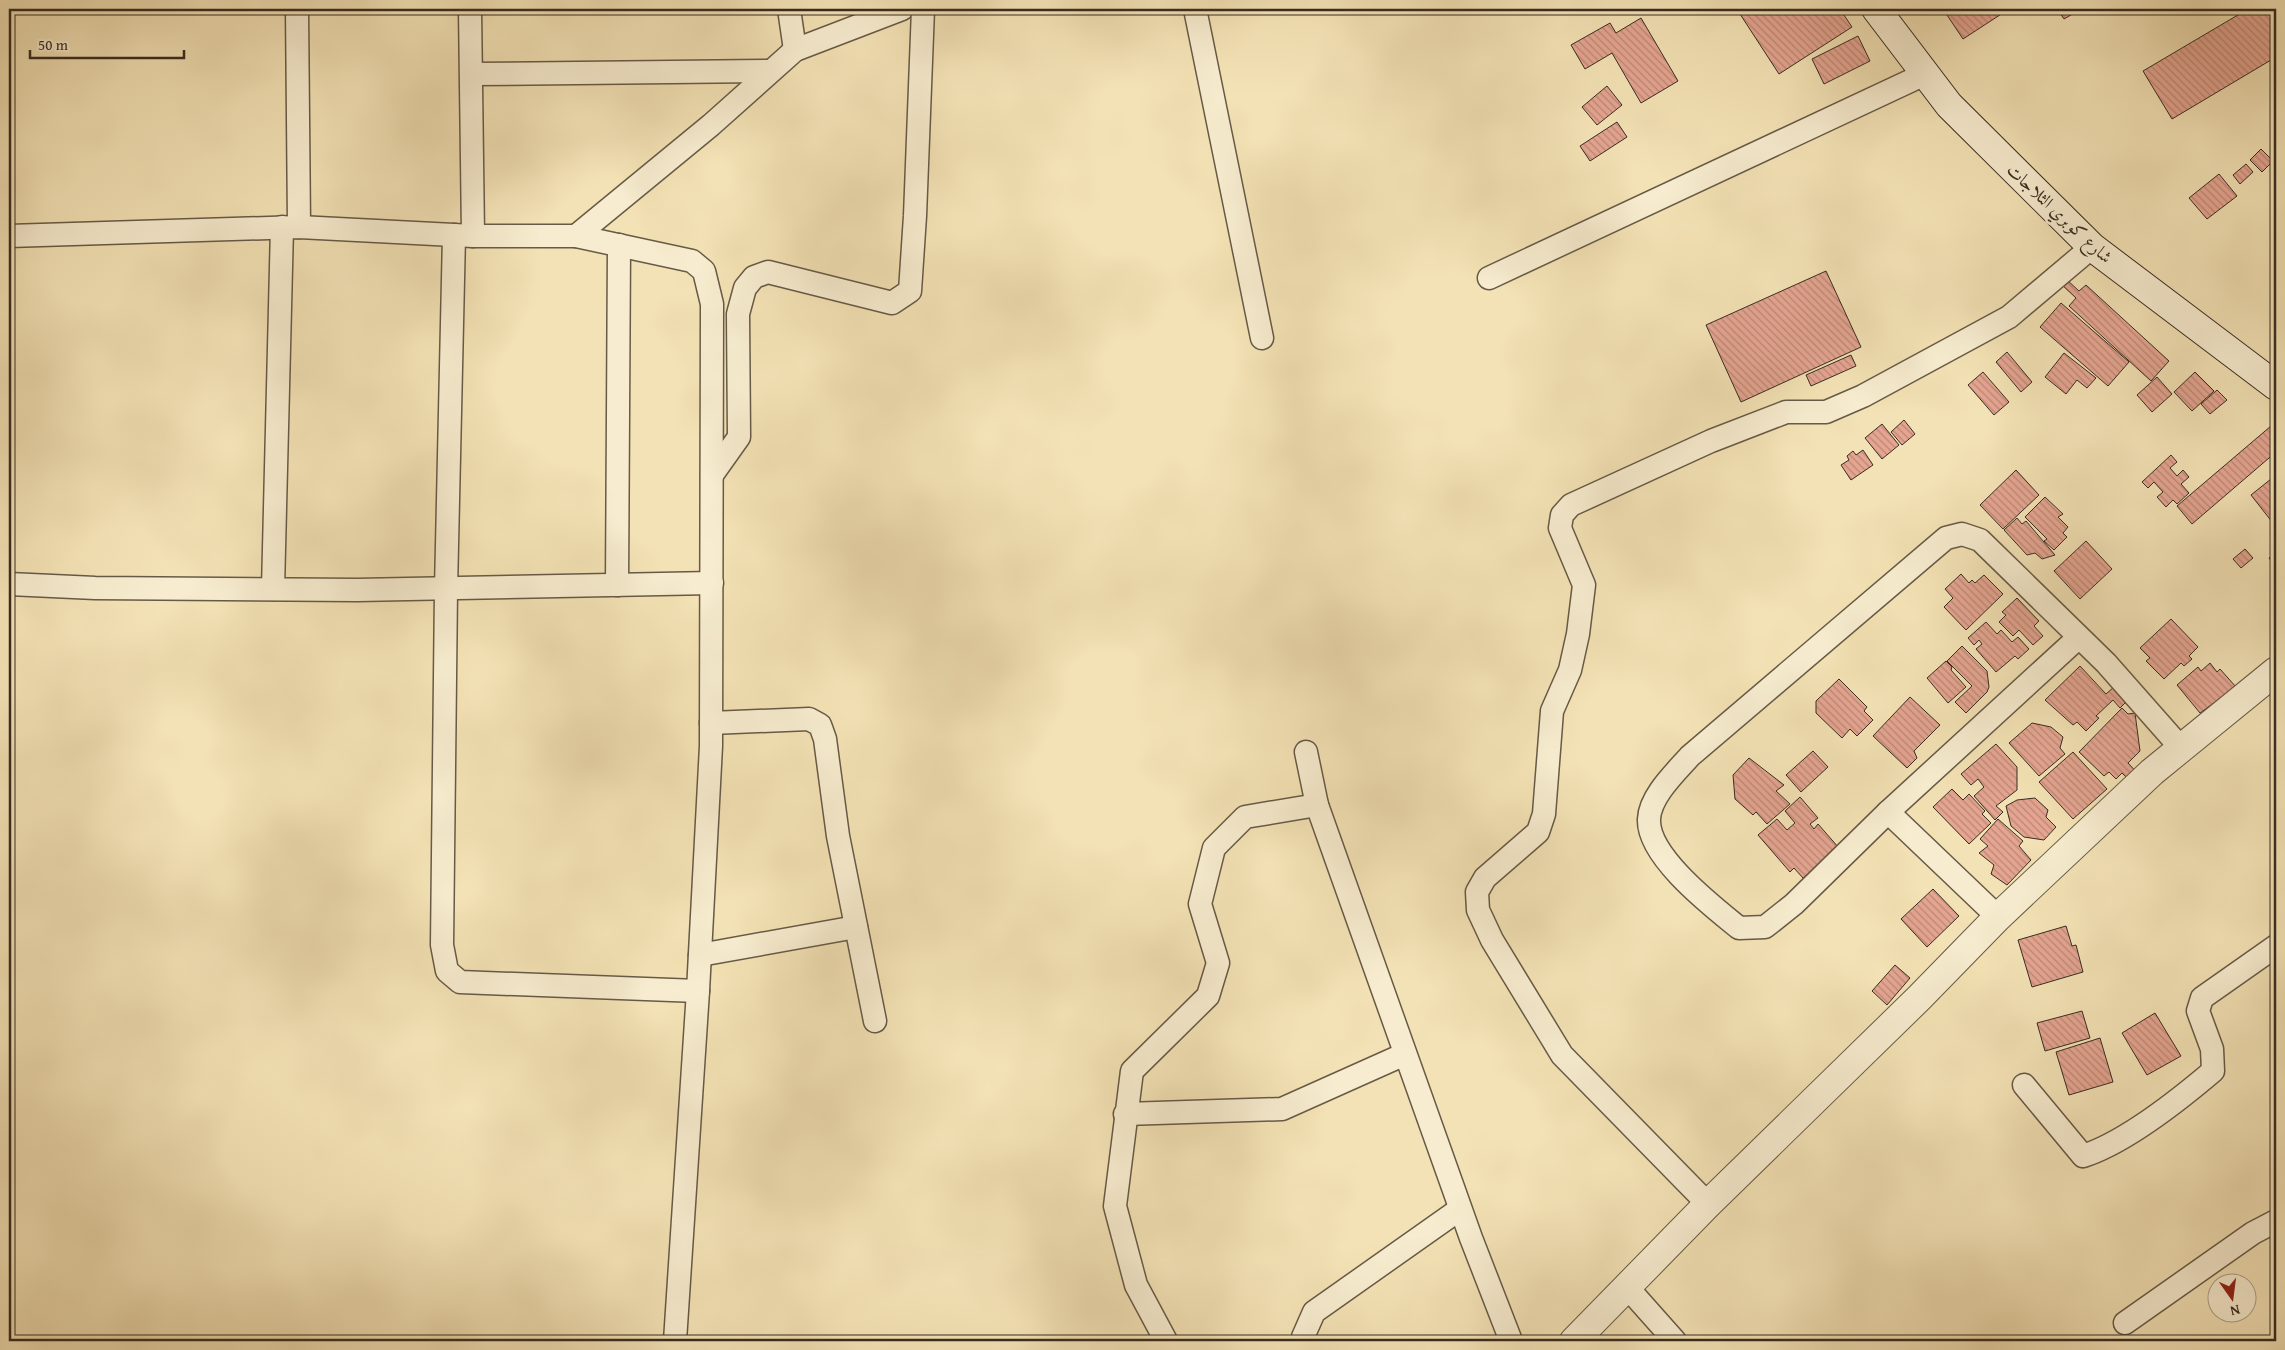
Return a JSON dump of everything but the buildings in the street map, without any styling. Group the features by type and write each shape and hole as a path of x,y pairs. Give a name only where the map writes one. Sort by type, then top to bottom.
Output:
{"street":[{"path":"274,589 290,227 297,9"},
{"path":"470,9 473,74 463,235 446,589 442,945 447,971 460,982 698,991"},
{"path":"788,9 795,50"},
{"path":"576,236 711,125 795,50 902,9"},
{"path":"712,475 739,437 738,314 745,288 754,277 768,272 892,303 910,291 915,216 923,9"},
{"path":"1195,9 1262,338"},
{"name":"شارع كوبري الثلاجات","path":"1876,9 1949,105 1979,137 2092,247 2276,386"},
{"path":"473,74 770,71"},
{"path":"1489,278 1925,74"},
{"path":"9,236 290,227 463,235 576,236 692,261 704,272 712,304 711,723 698,991 675,1341"},
{"path":"617,585 619,245"},
{"path":"1708,1204 1562,1055 1492,940 1478,910 1477,892 1485,878 1538,832 1544,814 1552,711 1570,670 1578,634 1584,585 1560,528 1562,515 1571,504 1711,441 1786,412 1826,412 1863,396 2009,317 2092,247"},
{"path":"2079,636 1888,812 1794,904 1765,927 1739,928 1700,896 1656,848 1649,819 1658,794 1690,756 1946,538 1962,534 1980,540 2079,636 2106,663 2180,748"},
{"path":"9,584 96,588 446,589 712,583"},
{"path":"1574,1341 1708,1204 1919,998 1998,917 2152,772 2276,671"},
{"path":"711,723 809,719 820,725 825,739 838,836 875,1021"},
{"path":"1306,752 1316,805 1460,1208 1511,1341"},
{"path":"1166,1341 1136,1285 1115,1206 1125,1114 1132,1071 1208,996 1218,963 1200,904 1214,848 1245,817 1316,805"},
{"path":"1888,812 1998,917"},
{"path":"700,954 856,927"},
{"path":"2024,1085 2083,1156 2101,1151 2183,1097 2213,1071 2212,1049 2198,1011 2202,998 2276,946"},
{"path":"1125,1114 1282,1110 1405,1054"},
{"path":"1303,1337 1314,1312 1460,1208"},
{"path":"2125,1323 2253,1232 2276,1222"},
{"path":"1627,1287 1675,1341"}]}
